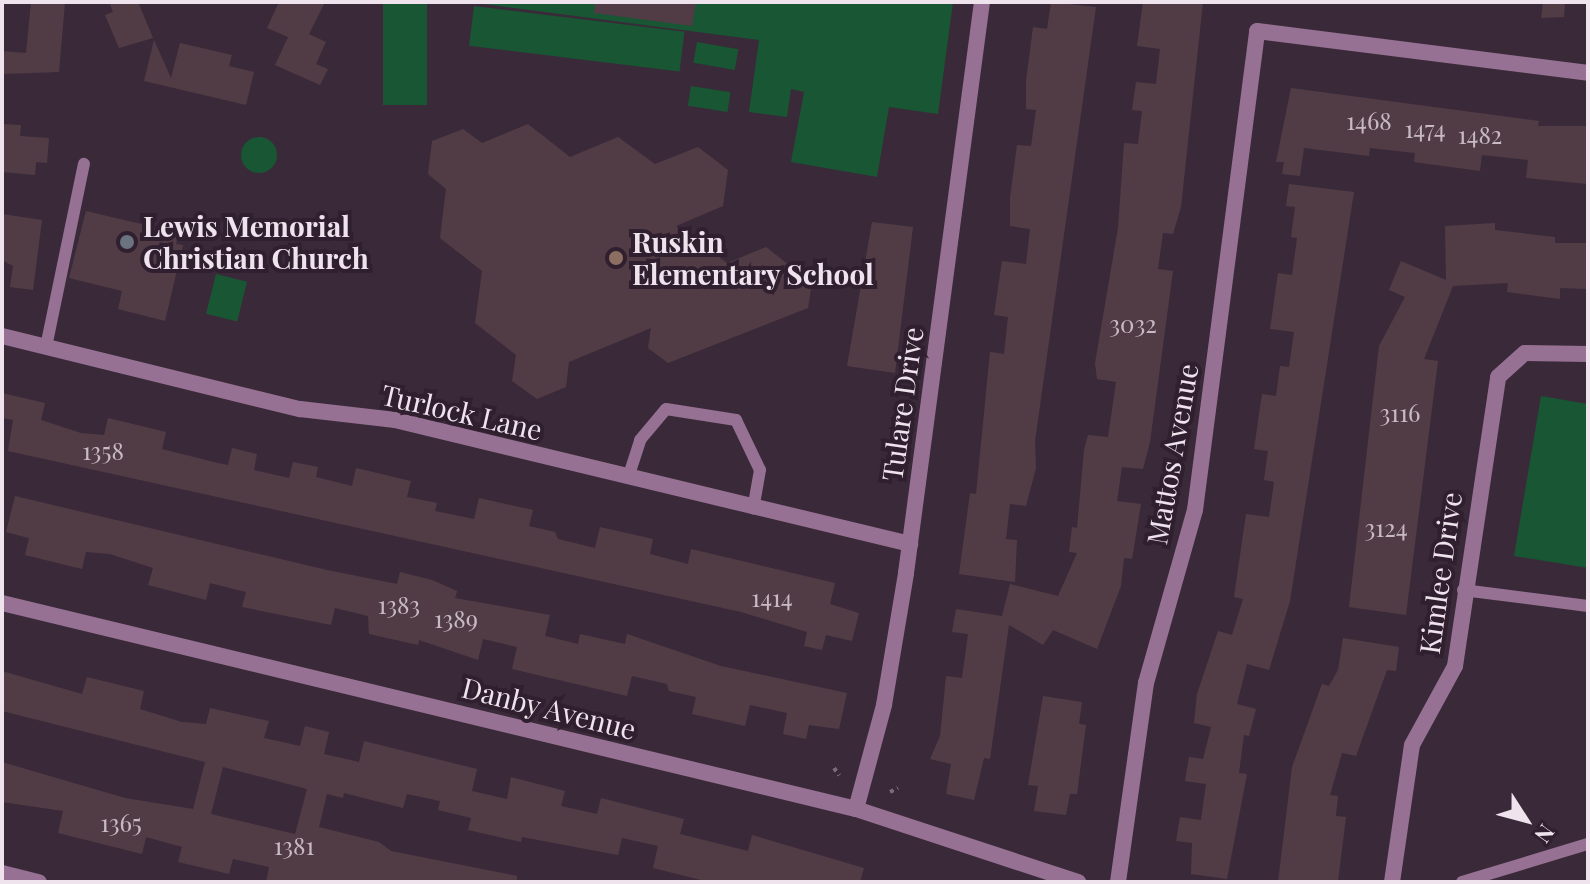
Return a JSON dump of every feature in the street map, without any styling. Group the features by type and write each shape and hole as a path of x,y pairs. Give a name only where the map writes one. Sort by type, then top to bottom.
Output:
{"street":[{"name":"Tulare Drive","path":"856,809 884,705 910,544 982,2"},
{"name":"Mattos Avenue","path":"1118,882 1146,683 1195,510 1257,31 1588,73"},
{"name":"Turlock Lane","path":"2,336 300,409 395,420 910,544"},
{"name":"Kimlee Drive","path":"1392,882 1412,745 1455,666 1463,590 1492,399 1510,361 1525,353 1588,354"},
{"name":"Danby Avenue","path":"2,603 856,809 1078,882"},
{"path":"2,873 39,882"}],"lane":[{"path":"46,347 84,164"},
{"path":"628,478 640,440 666,409 736,420 760,470 753,508"},
{"path":"1463,590 1588,606"},
{"path":"1462,882 1588,844"}],"path":[{"path":"834,768 839,775"},
{"path":"890,792 898,788"}],"green space":[{"path":"383,2 427,2 427,105 383,105"},
{"path":"468,2 953,2 938,114 889,107 877,177 791,162 804,92 791,89 787,117 749,112 759,40"},
{"path":"474,6 684,32 680,72 469,46"},
{"path":"697,42 738,49 735,70 693,63"},
{"path":"691,86 731,92 727,112 688,106"},
{"path":"259,137 271,143 277,155 271,167 259,173 247,167 241,155 247,143"},
{"path":"216,274 247,282 237,322 206,314"},
{"path":"1541,396 1588,404 1588,568 1514,556"}],"building":[{"path":"31,2 65,2 59,72 2,74 2,51 26,53"},
{"path":"109,2 138,2 153,38 119,48 105,15 113,12"},
{"path":"279,2 325,2 309,34 326,42 316,64 328,69 320,85 275,65 288,37 267,28"},
{"path":"595,2 696,2 692,26 594,13"},
{"path":"1051,2 1096,7 1035,441 1036,468 1026,506 1010,504 1006,539 1017,540 1015,582 959,574 970,493 976,494 990,352 1004,354 1008,317 994,315 1002,261 1026,264 1030,229 1010,226 1010,198 1017,145 1031,146 1036,110 1026,109 1033,27 1047,29"},
{"path":"1143,2 1203,2 1181,207 1173,234 1163,233 1158,269 1173,271 1150,442 1143,469 1122,467 1117,501 1141,504 1132,559 1124,558 1121,586 1097,649 1053,630 1043,645 1009,625 990,759 984,758 974,800 946,794 951,764 930,759 940,736 946,676 962,678 968,634 952,632 956,609 1002,616 1010,584 1058,596 1077,553 1069,552 1072,527 1077,528 1088,435 1108,437 1116,382 1097,379 1095,363 1118,228 1124,143 1138,144 1142,111 1132,110 1136,82 1156,84 1160,49 1137,46"},
{"path":"1543,2 1565,2 1564,17 1541,18"},
{"path":"154,40 171,78 180,43 232,55 229,66 254,72 246,105 144,81"},
{"path":"1291,88 1539,121 1538,126 1588,126 1588,184 1526,178 1528,160 1482,155 1480,171 1414,162 1415,153 1370,148 1369,156 1304,148 1300,176 1282,174 1284,162 1276,162"},
{"path":"2,124 21,125 20,136 49,138 47,163 36,162 35,175 2,172"},
{"path":"528,124 570,157 618,137 655,164 698,147 728,170 723,206 676,226 727,263 766,247 812,283 808,308 668,363 648,348 651,328 569,362 566,387 537,399 512,381 516,355 475,323 482,271 440,238 446,189 428,174 432,141 463,129 482,143"},
{"path":"1289,184 1354,192 1290,601 1269,670 1247,664 1237,704 1256,709 1249,736 1244,735 1239,773 1247,774 1227,879 1191,874 1192,843 1176,841 1180,817 1201,820 1206,784 1185,781 1189,757 1203,759 1211,727 1194,723 1197,694 1218,631 1232,635 1243,599 1234,597 1246,514 1269,517 1274,482 1264,480 1268,451 1254,449 1262,394 1276,396 1280,366 1289,367 1294,332 1270,329 1278,273 1292,275 1297,238 1291,237 1295,207 1286,206"},
{"path":"86,211 179,233 176,244 183,245 165,321 118,309 122,291 69,278"},
{"path":"2,214 42,220 33,290 10,287 13,266 2,260"},
{"path":"872,222 913,227 895,373 847,366"},
{"path":"1495,223 1495,230 1555,237 1555,243 1588,243 1587,289 1560,288 1560,299 1507,292 1508,283 1453,286 1424,359 1438,361 1406,615 1349,607 1379,346 1405,297 1389,290 1401,261 1446,280 1445,226"},
{"path":"2,393 45,403 41,420 81,433 104,435 108,418 166,432 162,449 218,463 228,465 232,448 257,454 254,470 289,478 293,462 318,467 316,477 352,486 356,468 411,481 407,497 437,503 435,511 474,519 479,498 533,510 529,526 555,532 558,539 595,548 600,527 653,539 650,554 688,564 691,549 835,583 830,604 859,613 852,641 826,635 822,650 804,646 807,632 741,612 8,451 13,420 2,418"},
{"path":"15,496 397,584 400,572 432,580 457,591 455,598 550,615 545,636 578,644 580,634 625,644 627,634 721,666 847,693 839,729 809,725 806,739 783,734 787,713 750,705 745,726 692,714 696,697 669,691 667,684 632,676 627,696 512,669 517,647 483,639 478,660 419,640 418,645 369,634 368,616 335,608 331,625 242,607 246,592 210,583 206,600 148,585 153,568 110,554 86,552 82,569 25,555 29,538 6,532"},
{"path":"1343,638 1399,647 1396,671 1387,670 1356,756 1342,753 1330,795 1338,796 1336,816 1346,817 1338,881 1278,882 1292,767 1322,684 1329,686 1338,670"},
{"path":"2,671 82,694 87,677 144,691 140,709 182,722 206,724 210,708 269,721 264,738 300,746 305,726 329,732 324,754 359,762 364,741 477,769 472,791 507,799 511,777 565,791 561,806 597,814 601,798 684,819 680,834 748,851 752,835 864,868 860,882 709,882 653,868 658,846 622,838 618,855 522,837 521,842 468,830 471,818 438,810 440,801 407,794 403,808 344,793 343,798 327,794 319,827 379,842 391,851 517,876 517,882 266,882 269,867 233,859 229,874 178,862 182,847 146,837 142,854 58,833 63,811 2,802 2,762 125,798 193,809 205,762 2,711","holes":["223,767 307,789 295,834 211,814"]},
{"path":"1043,696 1082,702 1079,724 1086,725 1077,794 1070,794 1066,815 1034,811 1038,786 1028,785"}],"place":[{"name":"Lewis Memorial Christian Church","path":"127,242"},
{"name":"Ruskin Elementary School","path":"616,258"}]}
